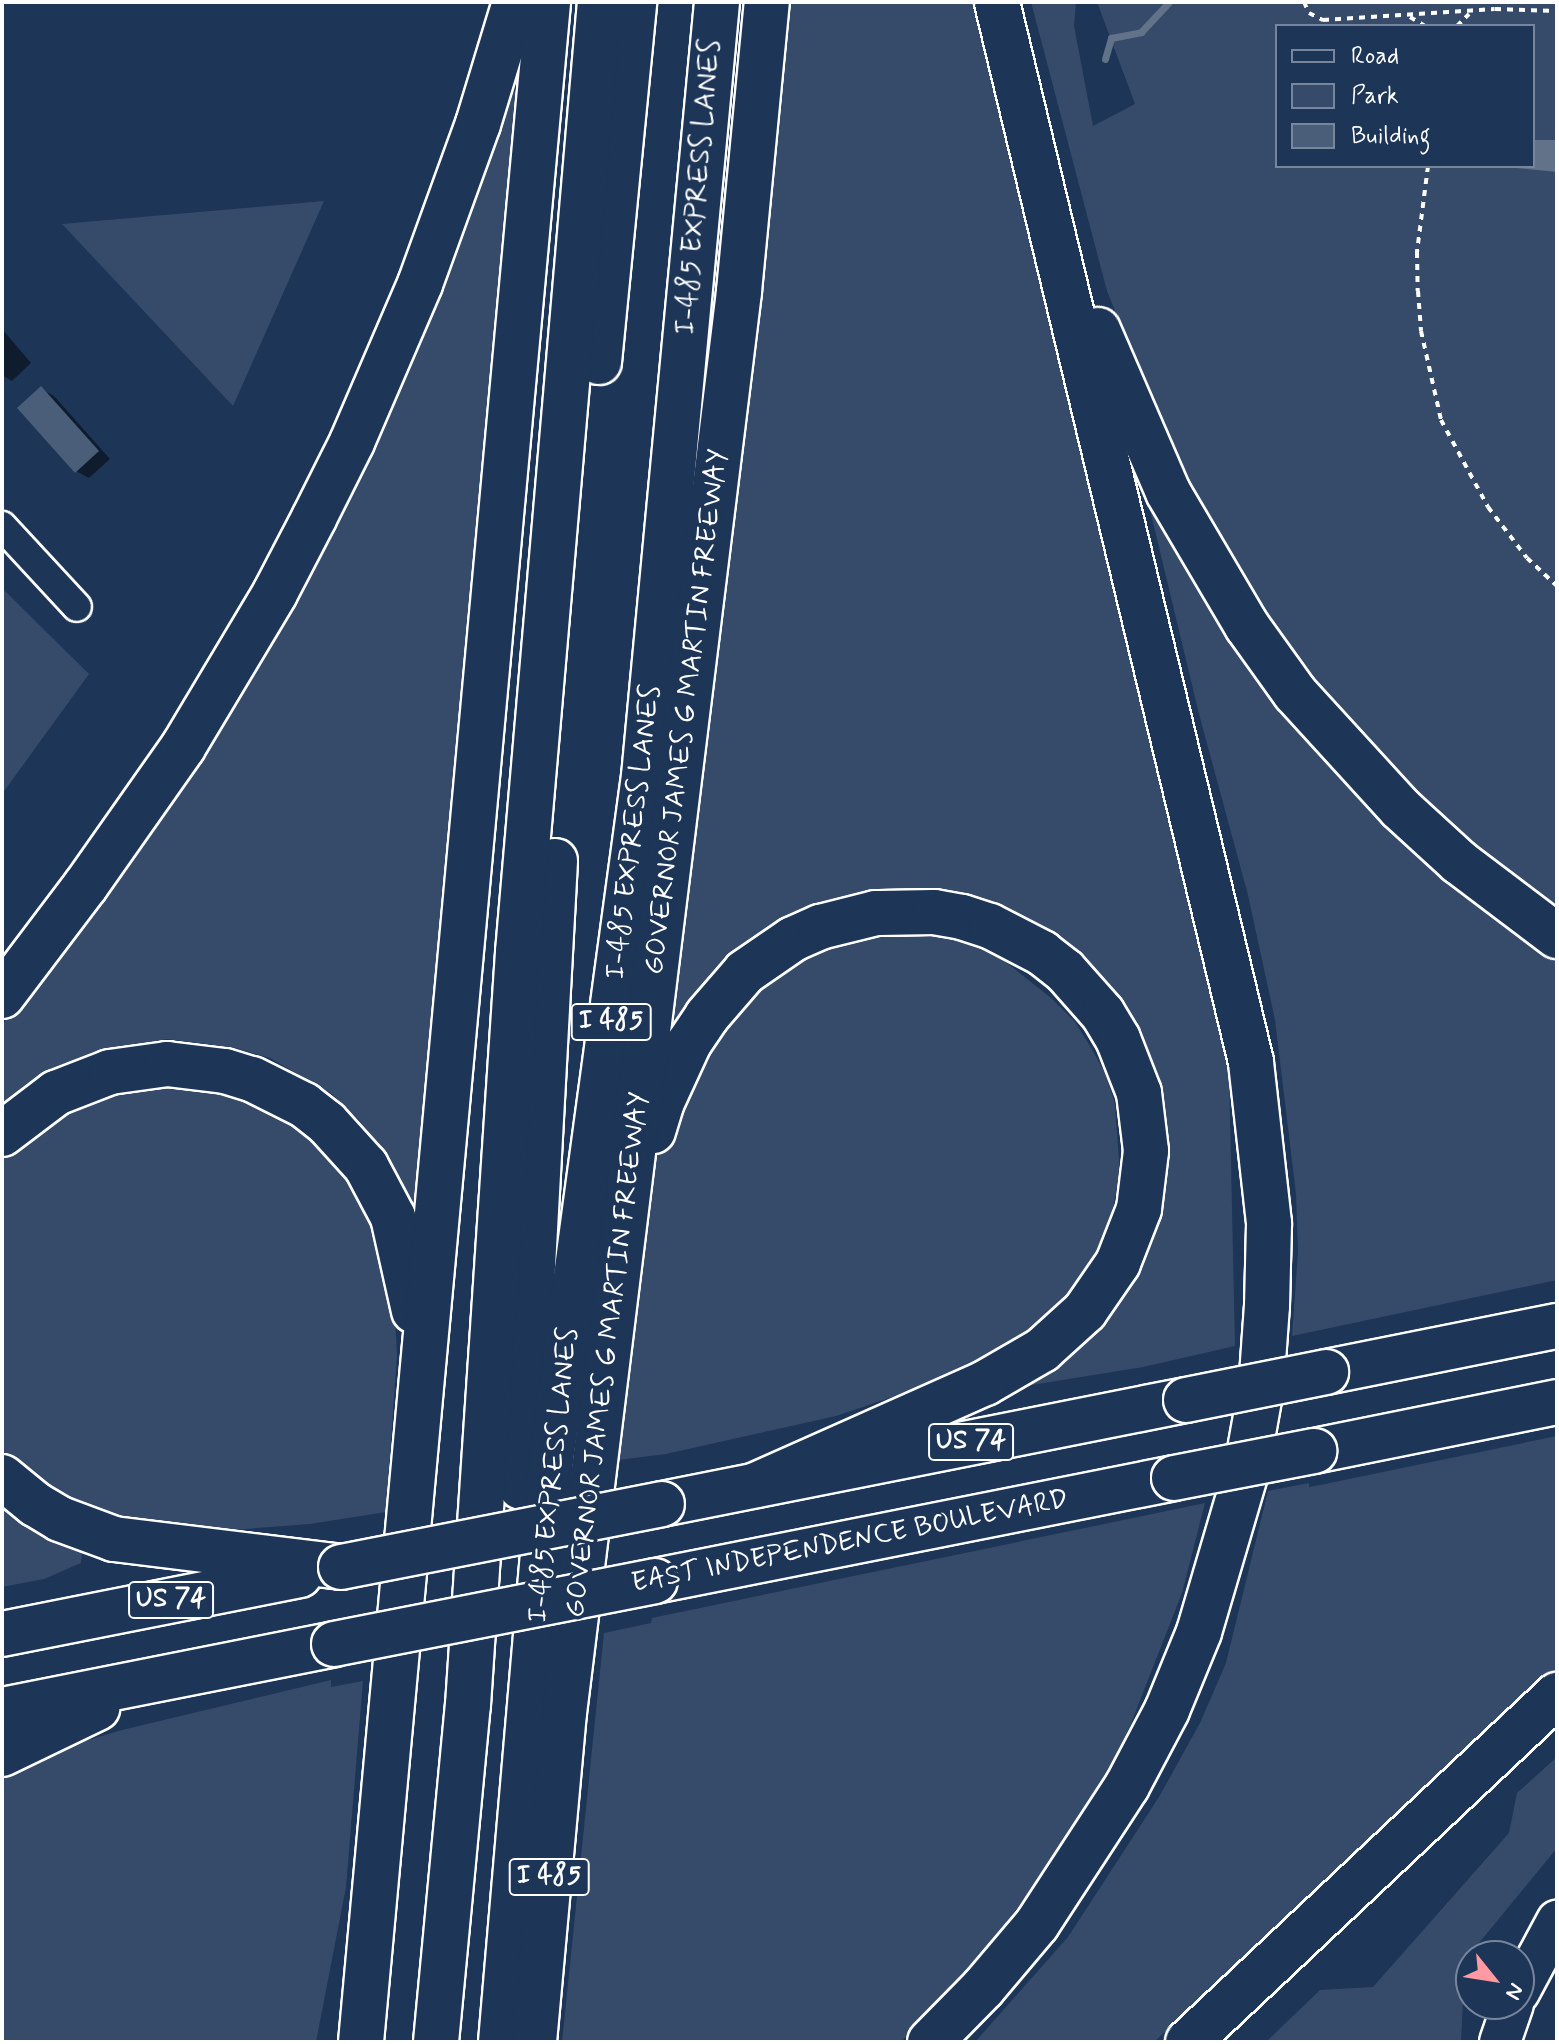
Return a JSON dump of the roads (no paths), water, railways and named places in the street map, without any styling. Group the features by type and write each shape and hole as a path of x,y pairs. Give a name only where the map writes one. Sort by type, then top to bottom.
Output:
{"highway":[{"path":"2,996 86,885 183,747 275,593 314,518 352,442 420,284 478,124 515,2"},
{"path":"361,2042 548,2"},
{"path":"436,2042 468,1705 518,952 600,2"},
{"name":"I-485 EXPRESS LANES","path":"474,2042 523,1468 559,786 634,2"},
{"name":"I-485 EXPRESS LANES","path":"501,2042 551,1460 644,776 717,2"},
{"name":"GOVERNOR JAMES G MARTIN FREEWAY","path":"534,2042 564,1713 739,291 767,2"},
{"path":"930,2042 983,1988 1037,1924 1127,1786 1167,1710 1199,1632 1246,1472 1261,1389 1267,1306 1269,1223 1251,1062 997,2"},
{"path":"1040,187 1133,418 1168,492 1247,626 1295,693 1400,808 1459,862 1557,936"},
{"path":"622,1246 661,1104 689,1043 707,1016 745,972 793,939 820,927 847,918 905,911 934,912 990,926 1042,953 1065,971 1103,1014 1118,1039 1134,1079 1144,1122 1144,1180 1135,1223 1118,1263 1085,1311 1042,1350 985,1383 756,1485"},
{"path":"2,1134 56,1093 82,1081 138,1066 196,1066 225,1071 252,1079 304,1105 327,1123 366,1166 393,1217 409,1278 421,1389"},
{"name":"US 74","path":"2,1634 1557,1326"},
{"name":"EAST INDEPENDENCE BOULEVARD","path":"2,1710 1557,1402"},
{"path":"2,1477 35,1504 60,1519 114,1539 341,1567"},
{"path":"2,1754 158,1679"},
{"path":"1188,2042 1557,1695"},
{"path":"339,2042 369,1930"}],"street":[{"path":"2,526 77,607"},
{"path":"1535,1962 1557,1921"},
{"path":"1500,2042 1508,2020"}],"waterway":[{"path":"1105,59 1111,38 1141,32 1169,2"}]}
